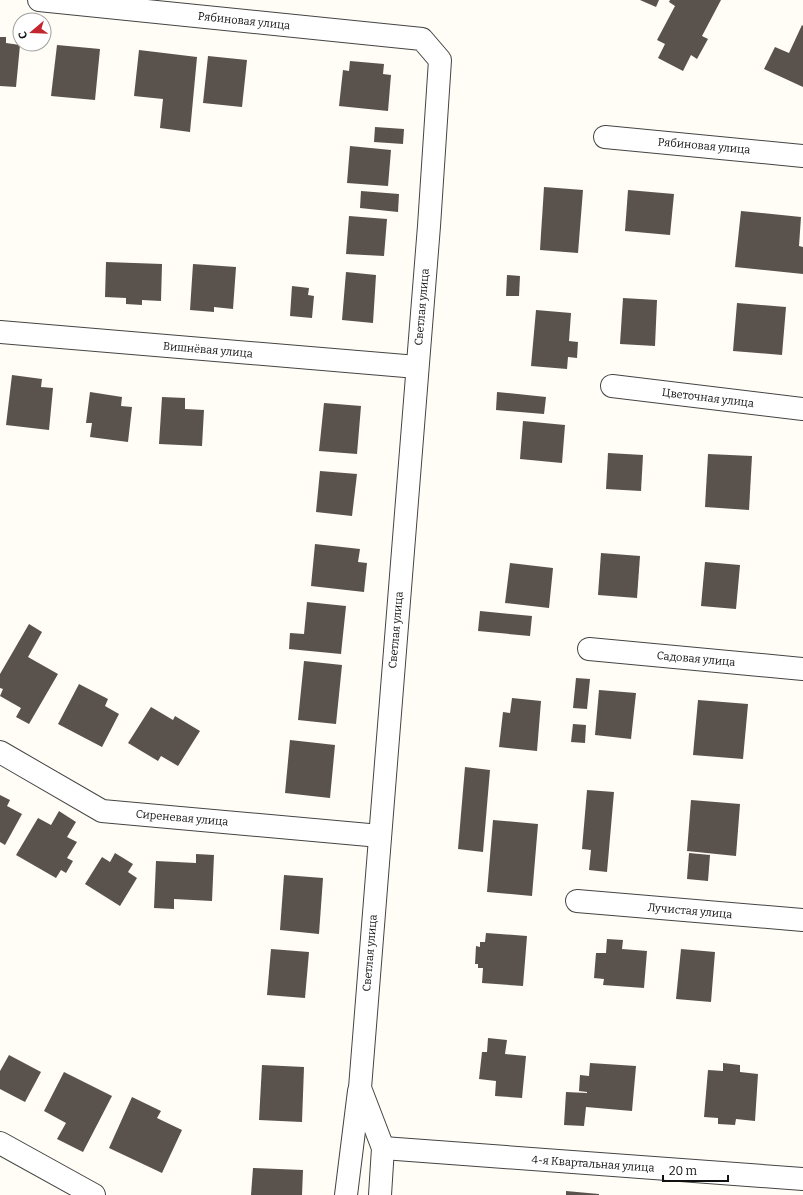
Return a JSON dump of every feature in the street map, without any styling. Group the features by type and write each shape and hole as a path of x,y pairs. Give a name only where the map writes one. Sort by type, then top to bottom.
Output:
{"street":[{"name":"Рябиновая улица","path":"39,0 422,40 440,60"},
{"name":"Светлая улица","path":"380,1195 383,1148 360,1088 429,226 440,60"},
{"name":"Рябиновая улица","path":"605,137 803,156"},
{"name":"Вишнёвая улица","path":"0,332 417,367"},
{"name":"Цветочная улица","path":"612,386 803,409"},
{"name":"Садовая улица","path":"589,649 803,669"},
{"name":"Сиреневая улица","path":"0,752 102,811 380,836"},
{"name":"Лучистая улица","path":"577,901 803,920"},
{"path":"346,1195 360,1088"},
{"path":"0,1143 94,1195"},
{"name":"4-я Квартальная улица","path":"383,1148 803,1180"}],"building":[{"path":"640,0 659,0 656,7"},
{"path":"670,0 721,0 702,36 708,39 697,59 691,55 683,71 658,58 665,44 657,40 675,6 669,2"},
{"path":"802,25 803,87 764,69 775,47 789,53"},
{"path":"0,37 6,37 6,43 12,44 12,52 19,52 16,87 0,86"},
{"path":"57,45 100,49 95,100 51,96"},
{"path":"139,50 197,57 190,132 160,128 163,99 134,96"},
{"path":"208,56 247,60 242,107 203,103"},
{"path":"350,61 384,64 383,74 391,75 388,111 339,106 343,70 349,71"},
{"path":"375,127 404,129 403,144 374,142"},
{"path":"350,146 391,150 388,186 347,183"},
{"path":"544,187 583,190 578,253 540,250"},
{"path":"628,190 674,194 670,235 625,231"},
{"path":"361,191 399,194 398,212 360,208"},
{"path":"741,211 801,217 799,246 803,247 803,274 735,267"},
{"path":"349,216 387,219 384,256 346,254"},
{"path":"106,262 162,264 161,301 142,300 142,305 126,304 126,298 105,297"},
{"path":"193,264 236,267 233,309 214,307 214,312 190,310"},
{"path":"346,272 376,275 373,323 342,320"},
{"path":"507,275 520,276 519,296 506,296"},
{"path":"292,286 309,288 308,295 314,296 312,318 290,316"},
{"path":"623,298 657,300 655,346 620,344"},
{"path":"737,303 786,307 782,355 733,351"},
{"path":"536,310 571,313 569,341 578,342 577,358 568,357 567,369 531,366"},
{"path":"12,375 42,379 41,387 53,388 49,430 6,425"},
{"path":"90,392 122,397 121,406 132,407 128,442 90,437 92,423 86,423"},
{"path":"497,392 546,397 544,414 496,410"},
{"path":"162,397 185,398 185,409 204,410 202,446 159,444"},
{"path":"324,403 361,406 357,454 319,451"},
{"path":"523,421 565,425 562,463 520,459"},
{"path":"608,453 643,455 641,491 606,489"},
{"path":"708,454 752,456 749,510 705,507"},
{"path":"320,471 357,474 352,516 316,512"},
{"path":"315,544 360,549 358,562 367,563 364,592 311,586"},
{"path":"601,553 640,556 637,598 598,595"},
{"path":"705,562 740,565 736,609 701,606"},
{"path":"510,563 553,568 549,608 505,603"},
{"path":"307,602 346,606 341,654 289,649 290,633 304,634"},
{"path":"480,611 532,616 530,636 478,631"},
{"path":"29,624 42,632 28,657 58,674 29,724 16,717 21,708 0,696 3,689 0,688 0,674"},
{"path":"304,661 342,665 336,724 298,720"},
{"path":"576,678 590,679 587,709 573,708"},
{"path":"79,684 108,699 105,706 119,714 102,747 58,724"},
{"path":"599,690 636,693 631,739 595,735"},
{"path":"512,698 541,701 537,751 499,747 503,712 510,713"},
{"path":"698,700 748,704 743,759 693,755"},
{"path":"151,707 173,720 175,716 200,731 178,766 161,756 158,761 128,743"},
{"path":"573,724 586,725 585,743 571,742"},
{"path":"290,740 335,745 330,798 285,793"},
{"path":"465,767 490,770 483,852 458,849"},
{"path":"587,790 614,792 607,872 589,870 591,850 582,849"},
{"path":"0,795 10,800 7,806 22,814 5,845 0,842"},
{"path":"691,800 740,804 736,856 687,851"},
{"path":"59,811 76,822 67,837 77,842 67,858 73,861 66,873 61,870 56,878 16,855 38,818 51,825"},
{"path":"493,820 538,824 532,896 487,892"},
{"path":"115,853 133,864 128,872 137,878 120,906 85,884 102,857 110,862"},
{"path":"689,853 710,855 708,881 687,879"},
{"path":"196,854 214,855 212,901 174,899 174,909 154,908 156,861 196,863"},
{"path":"284,875 323,878 319,934 280,930"},
{"path":"486,933 527,936 523,986 482,983 483,968 478,968 478,964 475,964 476,946 480,947 480,942 485,942"},
{"path":"607,939 623,940 622,949 647,951 644,988 603,985 604,979 594,978 596,953 606,953"},
{"path":"271,949 309,952 305,998 267,995"},
{"path":"681,949 715,952 711,1002 676,999"},
{"path":"488,1038 507,1040 505,1054 526,1056 522,1098 495,1096 496,1081 479,1079 482,1052 487,1052"},
{"path":"9,1055 41,1072 25,1102 0,1089 0,1071"},
{"path":"590,1063 636,1066 632,1111 586,1107 584,1126 564,1125 566,1092 587,1093 579,1091 580,1075 589,1076"},
{"path":"723,1063 740,1065 740,1072 758,1074 755,1121 736,1119 735,1125 718,1124 718,1118 704,1117 708,1070 723,1071"},
{"path":"262,1065 304,1067 302,1122 259,1120"},
{"path":"64,1072 112,1096 83,1152 57,1139 66,1123 44,1111"},
{"path":"132,1097 161,1111 157,1118 182,1130 162,1173 109,1148"},
{"path":"253,1168 303,1170 302,1195 251,1195"},
{"path":"566,1191 599,1194 599,1195 566,1195"}]}
